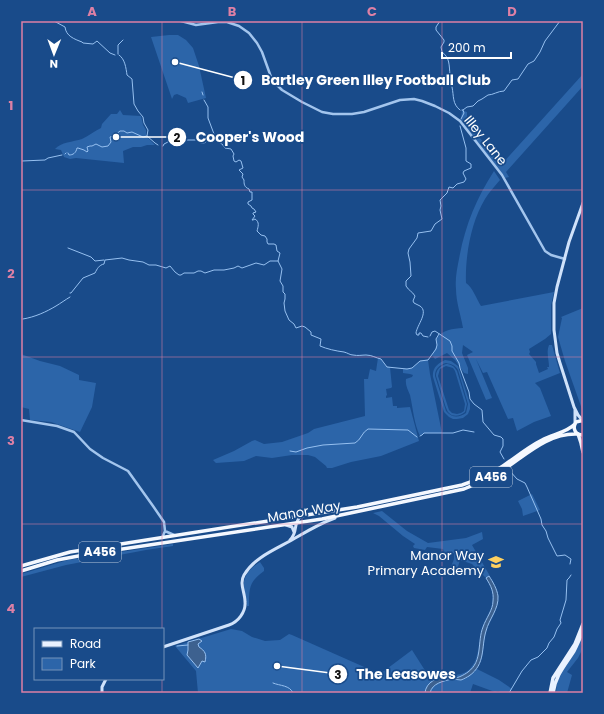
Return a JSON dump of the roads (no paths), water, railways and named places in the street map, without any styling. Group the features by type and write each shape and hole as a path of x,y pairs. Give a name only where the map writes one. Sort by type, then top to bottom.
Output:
{"highway":[{"name":"A456","path":"575,424 579,421 583,421"},
{"path":"575,424 574,429 577,434"},
{"name":"Manor Way","path":"21,566 70,552 356,508 444,489 467,483 488,475 505,465 530,446 542,439 569,429 575,424"},
{"name":"Manor Way","path":"21,571 57,560 89,554 286,525 446,493 474,485 494,476 541,444 564,434 577,434"},
{"name":"A456","path":"577,434 583,435"}],"main road":[{"path":"583,203 569,242 554,303 556,353 574,407 579,417 583,421"},
{"path":"574,407 575,424"},
{"path":"577,434 583,452"},
{"path":"164,647 229,626 237,621 242,615 245,607 242,581 245,574 260,558 323,522 342,515"},
{"path":"289,541 295,534 297,520 301,516"},
{"path":"286,525 292,527 295,534 299,536"},
{"path":"552,693 553,678 575,644 583,624"},
{"path":"552,693 557,678 574,651 583,631"},
{"path":"102,693 106,680"}],"street":[{"name":"Illey Lane","path":"181,21 196,26 218,22 227,22 239,26 249,33 257,43 271,77 279,87 290,96 322,112 333,114 364,112 400,100 414,99 435,106 449,113 460,121 502,175 544,251 565,259"},
{"path":"21,420 57,426 74,432 90,449 103,458 128,471 164,522 165,531 162,538"},
{"path":"165,531 174,536"}],"waterway":[{"path":"54,21 65,27 67,33 73,38 83,43 93,44 97,41 110,53 115,55"},
{"path":"440,21 436,27 436,30 444,40 441,47 442,52 448,59 454,100 457,108 460,110"},
{"path":"463,110 467,107 473,106 488,95 504,91 512,80 518,79 528,64 534,61 545,41 560,21"},
{"path":"118,54 118,45 123,40"},
{"path":"119,55 124,61 127,75 132,79 134,104 143,117 144,123 148,130 147,136"},
{"path":"204,100 208,107 208,118 215,139"},
{"path":"461,119 464,113 462,110"},
{"path":"428,337 423,336 421,333 419,333 419,335 416,333 422,319 423,312 420,306 414,303 413,301 415,296 406,286 406,281 411,276 408,253 409,249 417,238 418,233 431,231 435,224 442,219 440,200 447,193 449,187 453,188 457,184 464,182 466,179 463,173 471,168 471,164 466,161 466,148 460,126"},
{"path":"68,153 69,155 73,154 77,148 87,152 87,147 96,144 102,147 108,146 111,142 110,137 114,136 120,131 127,133 132,132 143,137 147,136 158,145"},
{"path":"163,146 168,142 168,136 171,138 171,142 173,143 186,140 196,140 204,143 209,140 215,140 222,144 225,148 231,149 234,154 234,161 241,161 243,168 239,170 243,174 242,177 245,186 250,192 252,192 252,200 248,202 248,204 256,212 253,213 255,216 252,220 257,220 257,231 261,235 265,236 268,244 276,245 277,251 280,253 278,261 282,269 280,281 285,294 285,311 289,320 296,328 302,326 305,327 311,332 311,335 321,339 320,346 352,355 370,355 381,359 387,367 407,369 412,368 420,361 428,360 436,349 436,339 439,334"},
{"path":"22,161 45,160 62,155"},
{"path":"68,248 91,257 95,261 104,260"},
{"path":"70,293 83,278 95,273 99,266 104,264 105,260 122,258 166,268 170,266 179,275 198,271 205,273 238,266 242,268 256,263 264,265 270,261 278,261"},
{"path":"23,319 44,312 70,297"},
{"path":"430,336 432,332 435,331 450,341 452,351 459,363 470,399 482,410 483,422 494,435 503,439 503,446 500,452 504,459"},
{"path":"290,451 296,452 323,445 355,443 368,429 408,430 417,437"},
{"path":"420,436 424,433 453,433 463,430 474,432"},
{"path":"509,470 517,479 525,483 541,519 542,525 557,556 565,555 571,559 570,564"},
{"path":"509,693 522,671 531,660 538,657 547,648 554,637 561,623 560,620 566,600 567,580 571,575"},
{"path":"177,646 188,645"},
{"path":"273,683 290,688 293,693"}],"place":[{"name":"Bartley Green Illey Football Club","path":"175,62"},
{"name":"Cooper's Wood","path":"116,137"},
{"name":"Manor Way Primary Academy","path":"496,562"},
{"name":"The Leasowes","path":"277,666"}]}
